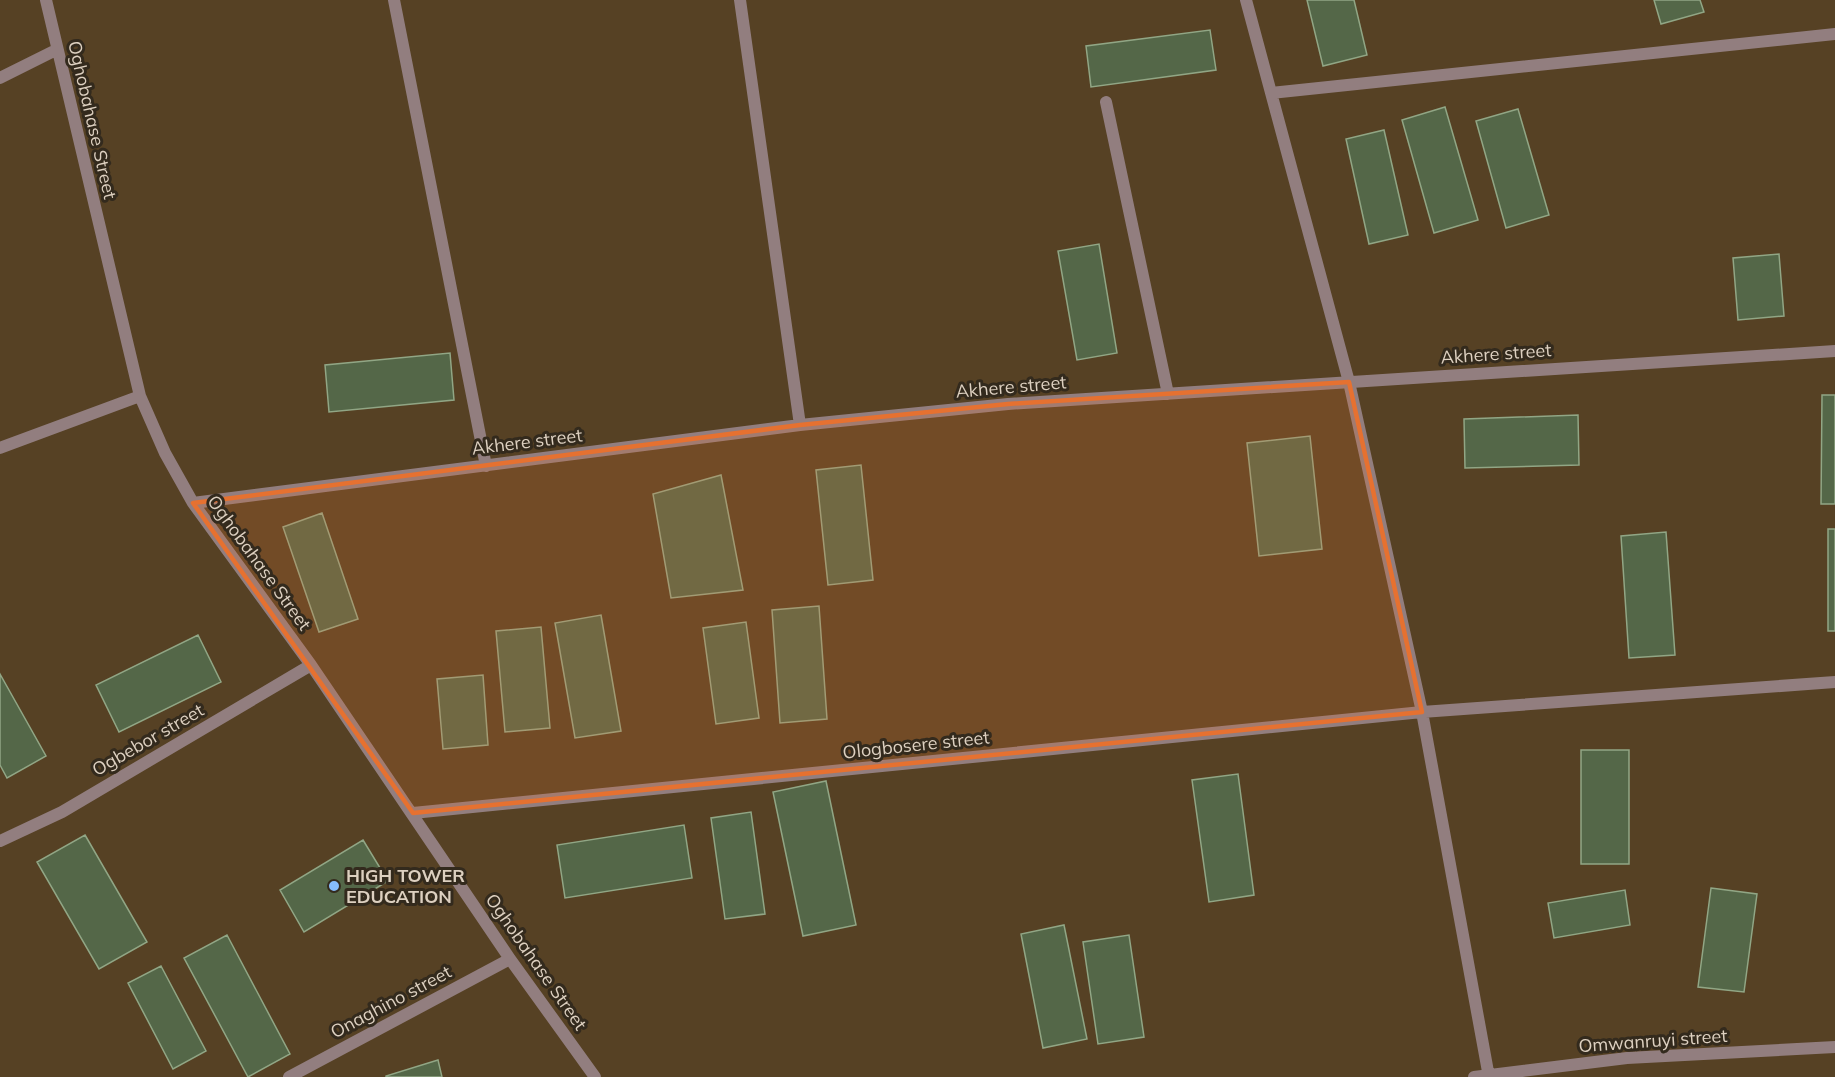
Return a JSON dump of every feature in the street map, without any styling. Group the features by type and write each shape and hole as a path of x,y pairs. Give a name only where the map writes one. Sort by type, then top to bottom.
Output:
{"street":[{"name":"Oghobahase Street","path":"46,0 56,50 140,396 165,453 193,503 311,665 510,959 595,1077"},
{"path":"394,0 486,466"},
{"path":"740,0 800,425"},
{"path":"1246,0 1349,382 1422,712 1489,1076"},
{"path":"1271,93 1835,34"},
{"path":"0,78 56,50"},
{"path":"1106,102 1168,394"},
{"name":"Akhere street","path":"193,503 800,425 1008,404 1835,351"},
{"path":"0,448 140,396"},
{"name":"Ogbebor street","path":"0,841 62,812 311,665"},
{"name":"Ologbosere street","path":"413,813 1422,712 1835,682"},
{"name":"Onaghino street","path":"289,1077 510,959"},
{"name":"Omwanruyi street","path":"1474,1077 1627,1058 1835,1047"}],"highlighted area":[{"path":"1349,382 1422,712 413,813 193,503 800,425 1008,404"}],"building":[{"path":"1307,0 1354,0 1367,55 1323,66"},
{"path":"1654,0 1700,0 1704,12 1661,24"},
{"path":"1210,30 1216,70 1091,87 1086,46"},
{"path":"1445,107 1478,220 1434,233 1402,120"},
{"path":"1518,109 1549,215 1506,228 1476,121"},
{"path":"1384,130 1408,235 1369,244 1346,139"},
{"path":"1099,244 1117,353 1077,360 1058,251"},
{"path":"1779,254 1784,316 1738,320 1733,258"},
{"path":"450,353 454,400 329,412 325,365"},
{"path":"1822,395 1835,395 1835,504 1821,504"},
{"path":"1578,415 1579,465 1465,468 1464,419"},
{"path":"1310,436 1322,549 1259,556 1247,443"},
{"path":"861,465 873,580 828,585 816,470"},
{"path":"721,475 743,590 671,598 653,494"},
{"path":"322,513 358,619 319,632 283,527"},
{"path":"1828,529 1835,529 1835,631 1828,631"},
{"path":"1666,532 1675,655 1629,658 1621,536"},
{"path":"819,606 827,719 780,723 772,610"},
{"path":"601,615 621,731 575,738 555,623"},
{"path":"746,622 759,718 716,724 703,628"},
{"path":"541,627 550,728 505,732 496,631"},
{"path":"198,635 221,682 119,732 96,685"},
{"path":"0,674 46,756 7,778 0,765"},
{"path":"483,675 488,745 443,749 437,679"},
{"path":"1581,750 1629,750 1629,864 1581,864"},
{"path":"1238,774 1254,895 1209,902 1192,780"},
{"path":"826,781 856,925 803,936 773,792"},
{"path":"751,812 765,914 725,919 711,818"},
{"path":"684,825 692,878 565,898 557,845"},
{"path":"85,835 147,942 99,969 37,862"},
{"name":"HIGH TOWER EDUCATION","path":"363,840 388,881 304,932 280,890"},
{"path":"1711,888 1757,894 1744,992 1698,987"},
{"path":"1625,890 1630,925 1554,938 1548,903"},
{"path":"1064,925 1087,1039 1043,1048 1021,934"},
{"path":"227,935 290,1054 248,1077 184,958"},
{"path":"1129,935 1144,1037 1098,1044 1083,942"},
{"path":"161,966 206,1051 173,1069 128,983"},
{"path":"438,1060 442,1077 386,1077 386,1076"}],"place":[{"name":"HIGH TOWER EDUCATION","path":"334,886"}]}
